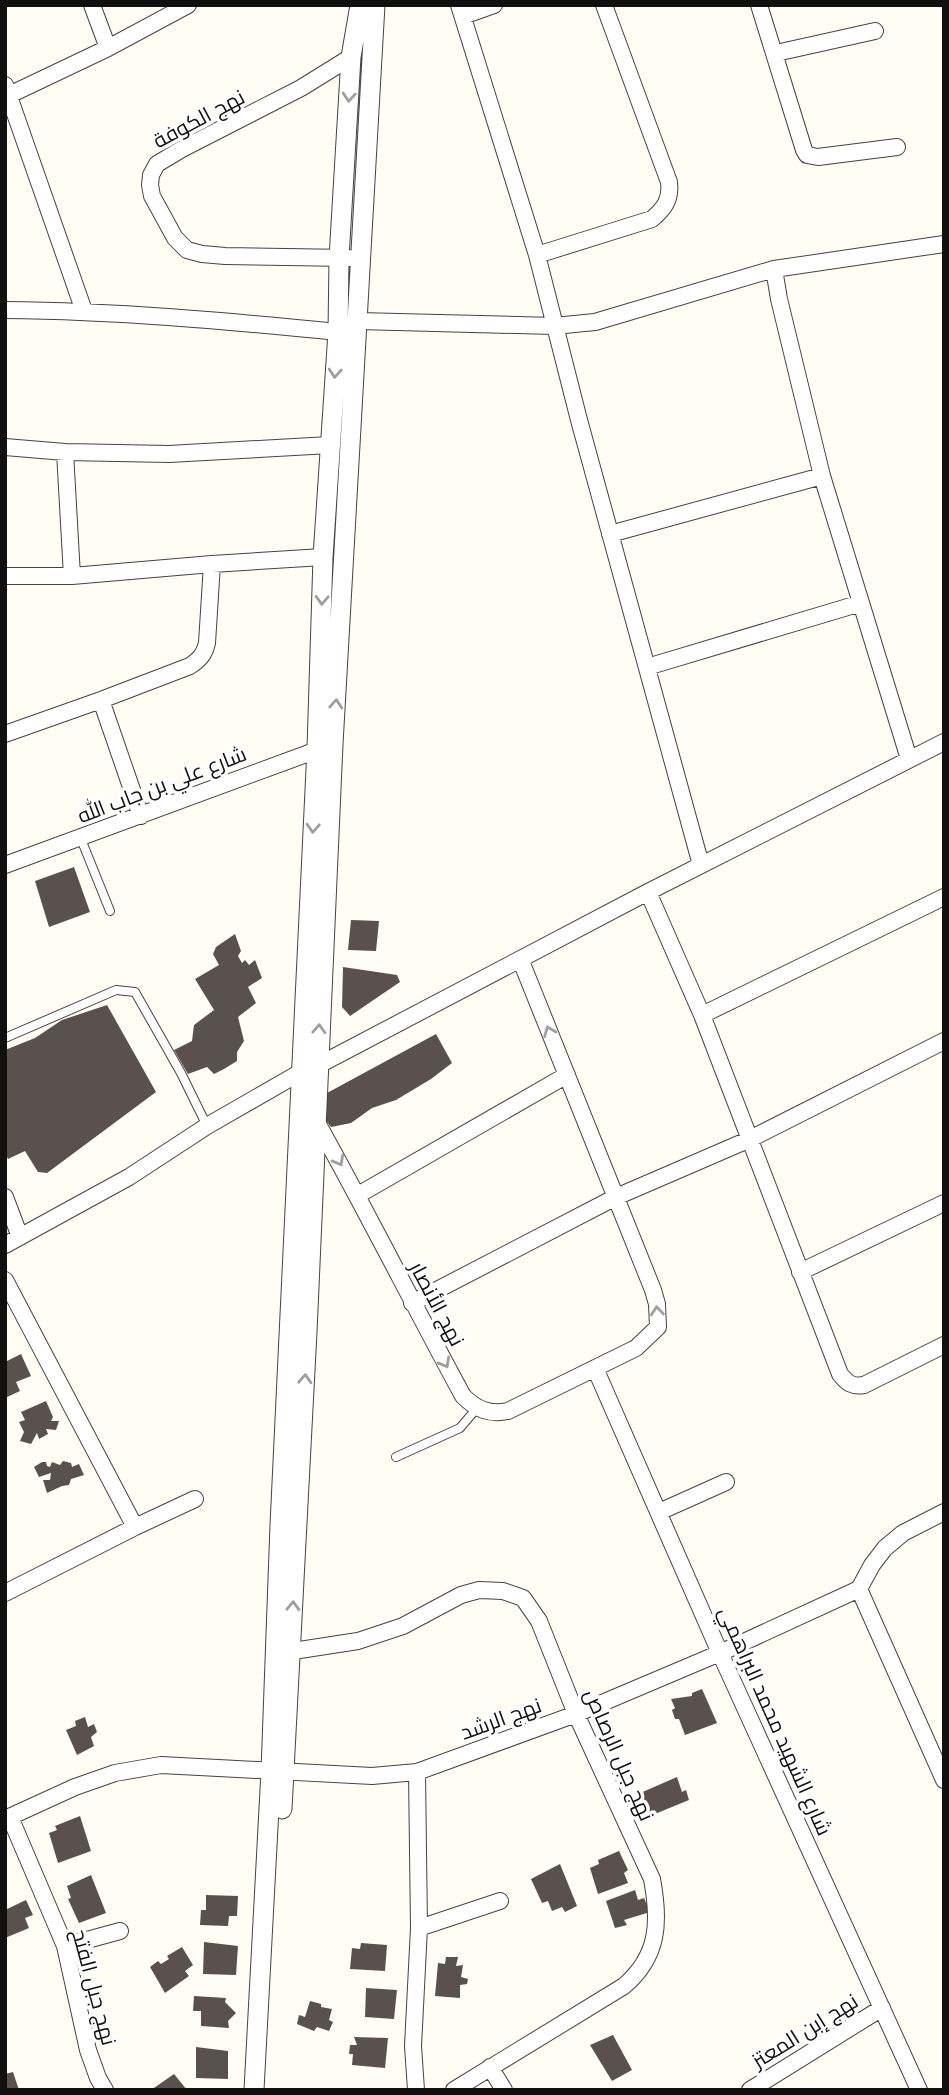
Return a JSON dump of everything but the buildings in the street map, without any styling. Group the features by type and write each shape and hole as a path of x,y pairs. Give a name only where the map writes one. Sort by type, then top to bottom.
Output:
{"street":[{"path":"92,5 108,48"},
{"path":"84,311 7,93 108,48 188,5"},
{"path":"325,746 323,557 338,332 339,258 351,57 360,5"},
{"path":"266,2090 325,746 358,321 375,5"},
{"path":"494,5 461,11 537,255 701,865"},
{"path":"537,255 652,219 663,210 668,201 669,182 604,5"},
{"path":"759,5 807,155 818,157 897,147"},
{"path":"776,53 875,31"},
{"name":"نهج الكوفة","path":"351,57 254,113 157,164 151,175 150,185 152,195 170,230 187,250 225,256 362,258"},
{"path":"358,321 554,326 595,322 774,270 944,244"},
{"path":"774,270 822,476 909,759"},
{"path":"5,310 84,311 338,332"},
{"path":"5,447 65,453 169,454 330,445"},
{"path":"65,453 72,576"},
{"path":"610,534 822,476"},
{"path":"5,576 72,576 323,557"},
{"path":"5,734 190,666 204,654 207,643 212,564"},
{"path":"647,667 861,603"},
{"path":"102,700 141,816"},
{"path":"5,1245 129,1177 207,1126 309,1069 944,742"},
{"name":"شارع علي بن جاب الله","path":"5,865 81,839 325,746"},
{"path":"649,892 702,1015 840,1374 847,1383 864,1385 944,1345"},
{"path":"702,1015 944,897"},
{"path":"477,1408 495,1414 508,1411 636,1348 658,1327 653,1290 521,961"},
{"path":"412,1303 616,1197 748,1140 944,1041"},
{"path":"358,1195 567,1075"},
{"name":"نهج الأنصار","path":"308,1112 358,1195 412,1303 463,1396 477,1408"},
{"path":"5,1197 20,1237"},
{"path":"800,1272 944,1203"},
{"path":"5,1280 135,1527"},
{"name":"شارع الشهيد محمد البراهمي","path":"594,1368 919,2090"},
{"path":"659,1512 726,1482"},
{"path":"5,1593 195,1499"},
{"path":"944,1512 903,1533 885,1548 872,1564 859,1589 944,1780"},
{"name":"نهج الرشد","path":"8,1818 75,1787 115,1773 161,1765 372,1776 417,1772 576,1714 720,1653 859,1589"},
{"name":"نهج جبل الرصاص","path":"284,1653 358,1642 403,1626 461,1595 479,1590 503,1591 523,1598 539,1621 576,1714 652,1879 657,1906 656,1930 648,1958 639,1973 624,1986 454,2090"},
{"path":"254,2090 278,1771"},
{"path":"416,2090 413,2046 419,1928 417,1772"},
{"name":"نهج جبل الفتح","path":"8,1818 65,1946 88,2050 105,2090"},
{"path":"419,1928 500,1901"},
{"path":"65,1946 120,1931"},
{"name":"نهج إبن المعتز","path":"750,2090 882,2008"},
{"path":"490,2067 504,2090"}],"lane":[{"path":"81,839 110,912"},
{"path":"5,1038 116,990 135,992 181,1073 207,1126"},
{"path":"396,1457 460,1428 477,1408"}]}
